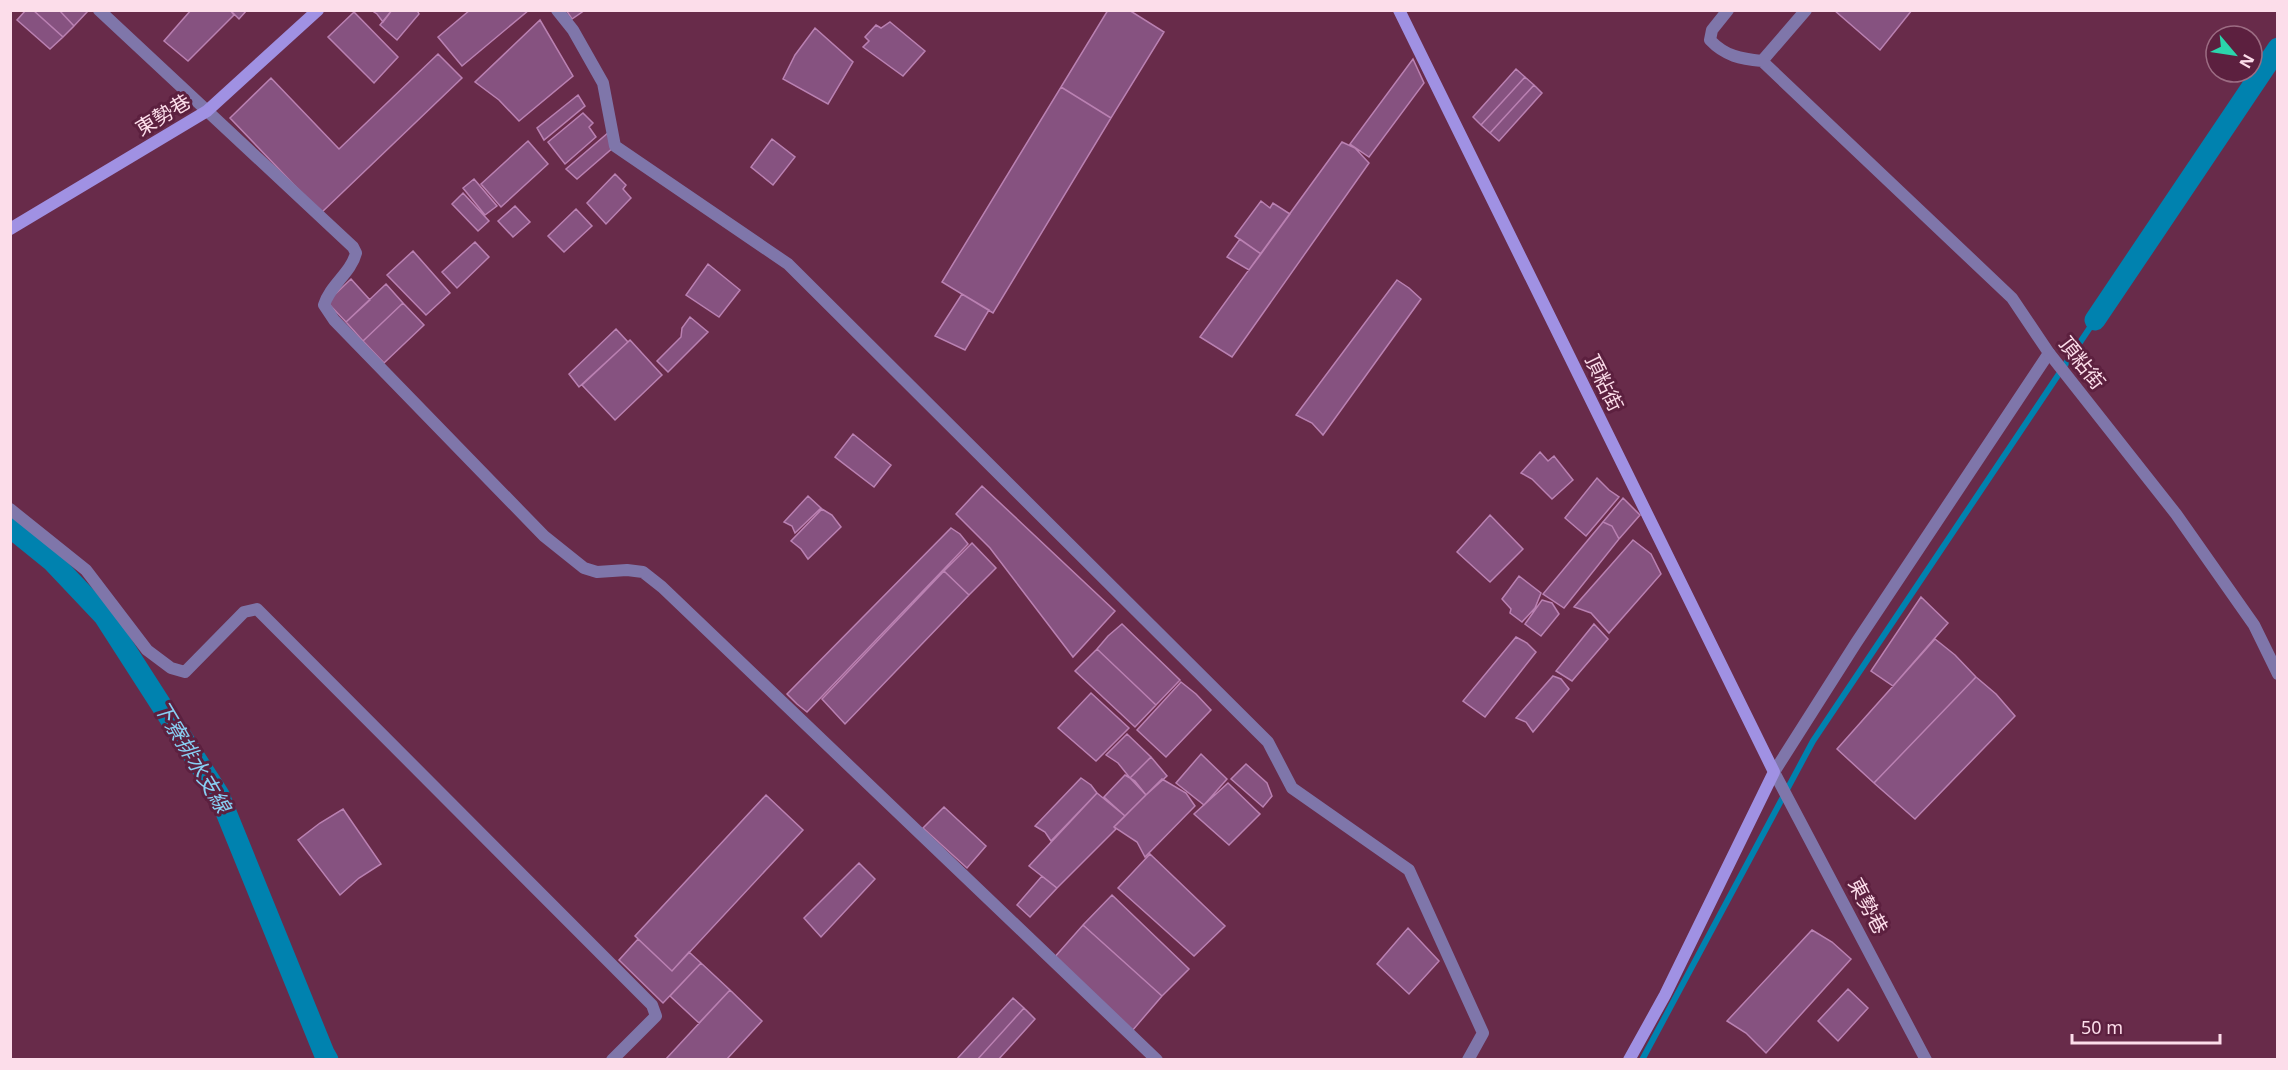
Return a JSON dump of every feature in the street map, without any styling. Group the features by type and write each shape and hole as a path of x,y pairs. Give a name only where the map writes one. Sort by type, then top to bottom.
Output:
{"street":[{"path":"99,10 353,247 356,253 354,263 327,295 324,305 334,320 544,536 584,568 597,572 627,570 642,572 662,587 1157,1059"},
{"name":"東勢巷","path":"10,229 207,111 318,10"},
{"path":"557,10 573,30 603,82 615,146 788,264 1268,742 1292,788 1410,870 1483,1033 1468,1059"},
{"name":"頂粘街","path":"1399,10 1774,772"},
{"path":"1728,10 1712,30 1710,40 1719,51 1740,59 1762,61 1806,10"},
{"name":"頂粘街","path":"1762,61 2012,298 2049,353 2176,514 2254,625 2277,674"},
{"path":"1629,1059 1665,995 1774,772 1856,642 2049,353"},
{"path":"10,509 86,570 147,650 171,669 185,672 244,612 257,609 652,1005 656,1016 612,1059"},
{"name":"東勢巷","path":"1774,772 1926,1059"}],"building":[{"path":"26,10 33,10 63,37 50,49 17,20"},
{"path":"33,10 59,10 74,26 63,37"},
{"path":"59,10 85,10 87,12 74,26"},
{"path":"191,10 230,10 234,15 188,61 164,41"},
{"path":"230,10 247,10 239,19"},
{"path":"371,10 392,10 383,22"},
{"path":"392,10 417,10 419,14 397,40 380,25"},
{"path":"470,10 529,10 462,66 438,37"},
{"path":"566,10 585,10 572,19"},
{"path":"1108,10 1129,10 1164,32 1111,118 1061,87"},
{"path":"1834,10 1912,10 1880,50"},
{"path":"354,12 398,57 374,83 328,37"},
{"path":"540,20 573,76 519,121 499,100 475,82"},
{"path":"890,22 925,51 903,76 863,47 869,41 865,37 876,25 881,28"},
{"path":"815,28 853,62 828,104 783,79 795,55"},
{"path":"438,54 462,78 321,213 230,118 271,78 339,149"},
{"path":"1413,59 1424,83 1369,157 1350,144"},
{"path":"1516,69 1525,77 1481,125 1473,117"},
{"path":"1525,77 1534,85 1490,133 1481,125"},
{"path":"1534,85 1542,93 1499,141 1490,133"},
{"path":"1061,87 1111,118 993,313 942,282"},
{"path":"578,95 585,106 544,140 537,128"},
{"path":"583,113 593,123 589,127 596,137 565,164 548,142"},
{"path":"609,132 615,146 577,179 566,169"},
{"path":"772,139 795,157 773,185 751,167"},
{"path":"528,141 548,164 501,207 481,184"},
{"path":"1342,142 1355,148 1369,163 1232,357 1200,337"},
{"path":"615,174 626,185 623,189 631,198 606,224 587,203"},
{"path":"474,179 497,206 485,215 463,188"},
{"path":"463,193 489,221 478,231 452,204"},
{"path":"1261,201 1270,208 1273,203 1290,214 1261,254 1235,236"},
{"path":"515,206 530,222 513,237 498,221"},
{"path":"576,209 592,226 564,252 548,236"},
{"path":"1240,239 1261,254 1249,270 1227,257"},
{"path":"475,242 489,257 457,288 442,272"},
{"path":"413,251 450,293 426,315 387,275"},
{"path":"708,264 740,290 719,317 686,295"},
{"path":"351,279 370,300 346,322 327,302"},
{"path":"1397,280 1421,299 1323,435 1312,423 1296,415"},
{"path":"386,284 403,303 363,341 346,322"},
{"path":"962,294 989,310 965,350 935,336"},
{"path":"403,303 424,325 384,363 363,341"},
{"path":"690,317 708,332 668,372 657,361 681,337 682,328"},
{"path":"616,329 628,342 579,387 569,374"},
{"path":"630,340 662,375 615,420 582,385"},
{"path":"853,434 891,465 874,487 835,457"},
{"path":"1540,452 1548,461 1554,456 1573,480 1552,499 1532,479 1521,473"},
{"path":"1597,478 1619,497 1586,536 1565,518"},
{"path":"982,486 1115,611 1073,657 990,548 956,514"},
{"path":"808,496 821,508 795,533 792,526 784,522"},
{"path":"1623,498 1640,515 1619,539 1612,526 1603,522"},
{"path":"822,509 832,515 841,527 808,559 791,541"},
{"path":"1490,515 1523,549 1490,582 1457,552"},
{"path":"1603,522 1612,526 1619,539 1564,608 1543,594"},
{"path":"951,528 968,544 807,712 797,704 787,694"},
{"path":"1633,540 1651,554 1661,574 1609,633 1591,613 1574,607"},
{"path":"972,543 996,568 969,595 944,571"},
{"path":"944,571 969,595 845,724 822,699"},
{"path":"1519,576 1541,593 1535,608 1522,622 1510,613 1511,609 1502,599"},
{"path":"1921,597 1948,623 1893,686 1871,671"},
{"path":"1542,600 1552,603 1559,614 1541,636 1525,624"},
{"path":"1122,624 1180,680 1156,705 1097,649"},
{"path":"1594,624 1608,639 1572,681 1556,671"},
{"path":"1516,637 1536,652 1485,717 1463,701"},
{"path":"1935,639 1955,655 1976,677 1874,783 1837,749"},
{"path":"1097,649 1156,705 1135,727 1075,671"},
{"path":"1553,676 1561,679 1569,689 1533,732 1526,722 1516,718"},
{"path":"1976,677 1996,694 2015,716 1915,819 1874,783"},
{"path":"1181,682 1211,710 1166,757 1137,730"},
{"path":"1091,693 1129,728 1096,761 1058,728"},
{"path":"1127,734 1151,757 1130,778 1118,763 1106,755"},
{"path":"1201,754 1227,779 1204,805 1176,783"},
{"path":"1151,757 1167,776 1146,795 1130,778"},
{"path":"1246,764 1267,783 1272,796 1263,807 1231,779"},
{"path":"1125,775 1135,781 1146,795 1125,816 1104,797"},
{"path":"1081,778 1097,793 1051,841 1045,832 1035,826"},
{"path":"1162,779 1186,793 1195,806 1145,857 1137,842 1114,827"},
{"path":"1228,783 1260,814 1229,845 1194,814"},
{"path":"1097,793 1125,816 1114,827 1116,829 1057,888 1029,866"},
{"path":"766,795 803,830 672,971 635,936"},
{"path":"944,807 986,846 967,868 923,828"},
{"path":"343,809 381,864 359,878 340,895 298,840"},
{"path":"1150,854 1225,926 1194,956 1118,888"},
{"path":"859,863 875,879 821,937 804,918"},
{"path":"1042,876 1057,888 1030,917 1017,905"},
{"path":"1112,895 1189,969 1162,996 1083,925"},
{"path":"1083,925 1162,996 1132,1031 1053,959"},
{"path":"1408,928 1439,961 1409,994 1377,964"},
{"path":"1812,930 1832,942 1851,959 1766,1053 1746,1033 1727,1021"},
{"path":"638,939 672,971 689,952 701,963 663,1003 619,960"},
{"path":"701,963 730,990 699,1023 670,996"},
{"path":"1848,989 1868,1008 1838,1041 1818,1021"},
{"path":"730,990 762,1021 726,1060 665,1060"},
{"path":"1013,998 1024,1008 977,1060 956,1060"},
{"path":"1024,1008 1035,1019 998,1060 977,1060"}],"waterway":[{"path":"2095,320 2278,48"},
{"path":"1642,1060 1813,741 2095,320"},
{"name":"下寮排水支線","path":"10,527 52,561 104,616 219,795 328,1060"}]}
